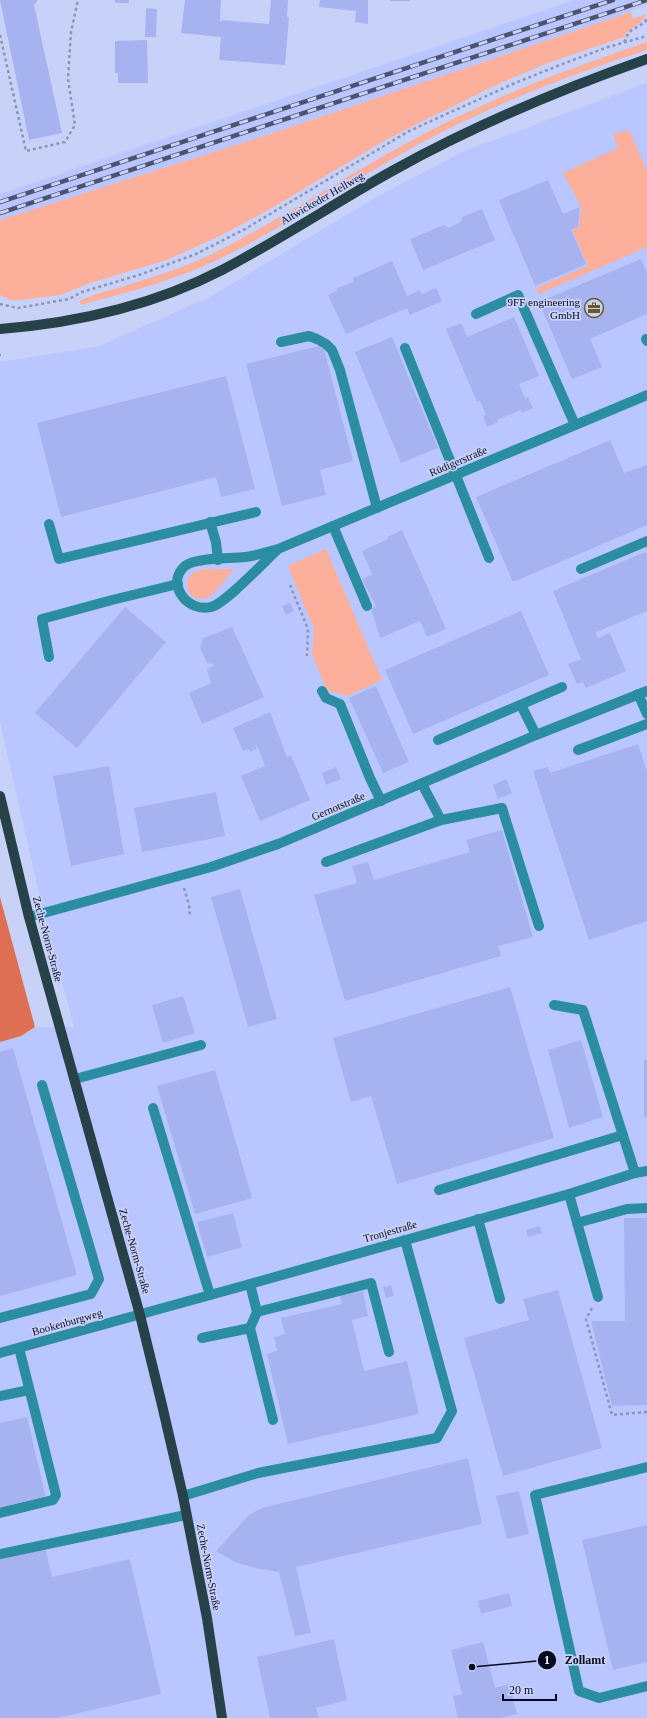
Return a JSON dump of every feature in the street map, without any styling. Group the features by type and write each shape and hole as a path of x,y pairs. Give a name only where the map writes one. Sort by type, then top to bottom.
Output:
{"main road":[{"name":"Altwickeder Hellweg","path":"0,329 37,326 91,315 149,301 183,287 222,270 393,170 460,135 528,104 647,59"},
{"name":"Zeche-Norm-Straße","path":"0,796 29,916 140,1315 183,1496 207,1618 222,1718"}],"street":[{"path":"476,314 518,295 576,425"},
{"path":"281,342 310,336 326,344 332,350 340,370 377,508"},
{"path":"405,348 489,558"},
{"name":"Rüdigerstraße","path":"278,550 225,599 212,607 198,608 188,603 179,593 179,573 186,565 200,560 248,557 278,550 647,395"},
{"path":"49,524 59,559 256,512"},
{"path":"210,522 216,542 218,560"},
{"path":"333,526 367,606"},
{"path":"581,568 647,541"},
{"path":"49,657 42,619 178,584"},
{"path":"438,740 562,687"},
{"path":"322,691 326,698 340,704 370,778 382,801"},
{"path":"643,692 647,714"},
{"name":"Gernotstraße","path":"29,916 210,867 278,844 643,692"},
{"path":"521,705 536,736"},
{"path":"578,750 647,724"},
{"path":"422,784 441,820"},
{"path":"326,862 441,820 502,808 539,926"},
{"path":"554,1005 584,1010 635,1173"},
{"path":"75,1079 200,1045"},
{"path":"0,1318 91,1294 98,1279 42,1085"},
{"path":"153,1108 210,1295"},
{"path":"439,1190 623,1135"},
{"name":"Tronjestraße","path":"140,1315 568,1194 635,1173 647,1171"},
{"path":"568,1194 598,1297"},
{"path":"577,1223 627,1209 647,1208"},
{"path":"478,1219 500,1298"},
{"path":"183,1496 258,1473 437,1438 452,1411 405,1240"},
{"path":"256,1312 370,1283 389,1352"},
{"path":"250,1284 256,1312 250,1328 273,1420"},
{"name":"Bookenburgweg","path":"0,1353 140,1315"},
{"path":"202,1338 250,1328"},
{"path":"0,1513 53,1500 56,1495 19,1348"},
{"path":"0,1396 29,1390"},
{"path":"647,1467 535,1495 579,1692 599,1698 647,1686"},
{"path":"0,1554 186,1515"}],"path":[{"path":"0,35 26,151 65,142 75,125 68,79 71,32 78,0"},
{"path":"623,42 629,32 645,22 647,17"},
{"path":"0,304 18,308 69,299 82,292 139,275 196,254 245,229 409,131 522,80 623,42 647,36"},
{"path":"290,585 308,629 308,656"},
{"path":"184,889 189,905 190,916"},
{"path":"598,1297 586,1319 612,1415 647,1412"}],"shaded area":[{"path":"574,0 647,0 647,4 631,10 631,12 261,137 0,220 0,194"},
{"path":"631,12 633,19 646,14 641,21 626,33 624,37 548,63 494,86 384,141 270,209 224,234 167,260 90,283 61,295 10,300 0,295 0,220 261,137"},
{"path":"647,42 647,50 526,94 438,134 242,248 217,260 166,280 80,305 80,301 90,296 169,271 216,252 264,226 383,156 465,113 524,87"},
{"path":"647,83 647,1718 0,1718 0,1042 21,1036 35,1027 74,1027 41,902 0,722 0,362 99,346 210,297 373,199 464,151"},
{"path":"629,130 647,171 647,247 539,294 536,288 588,266 572,230 579,227 581,207 563,173 618,148 613,134"},
{"path":"326,549 382,680 347,696 327,690 312,655 314,629 288,566"},
{"path":"234,569 217,590 210,596 200,599 194,598 190,594 187,584 191,574 201,570"},
{"path":"0,897 35,1027 21,1036 0,1042"}],"building":[{"path":"0,0 38,0 34,5 62,133 29,140"},
{"path":"115,0 129,0 129,3 115,3"},
{"path":"185,0 221,0 220,21 222,22 222,20 269,24 271,0 288,0 287,17 289,17 285,65 219,60 221,37 181,33"},
{"path":"320,0 368,0 368,24 355,22 356,11 319,7"},
{"path":"410,0 410,1 390,1"},
{"path":"146,8 157,9 156,37 145,37"},
{"path":"147,40 148,83 118,83 118,73 115,73 115,41"},
{"path":"548,180 563,214 580,207 578,227 571,230 586,264 535,286 514,235 510,236 513,234 499,200"},
{"path":"482,209 495,240 423,270 410,239 444,225 448,228 461,222 462,217"},
{"name":"9FF engineering GmbH","path":"641,259 647,273 647,314 590,339 602,367 572,379 539,302"},
{"path":"392,261 407,296 420,290 422,294 436,288 442,301 410,315 407,308 346,334 328,295 337,291 336,289 354,281 353,278"},
{"path":"514,317 539,376 519,384 525,399 528,397 533,408 522,413 521,410 497,420 498,422 487,427 483,416 486,415 480,401 477,402 446,329 461,323 467,337"},
{"path":"392,337 438,448 401,463 355,352"},
{"path":"323,345 353,461 320,470 326,495 282,506 246,364"},
{"path":"226,376 255,489 221,497 216,477 61,517 37,423"},
{"path":"610,440 624,473 647,465 647,525 513,582 476,497"},
{"path":"402,530 446,629 427,637 420,621 380,638 371,608 376,606 362,579 372,574 362,551 388,539 387,537"},
{"path":"645,552 647,556 647,611 596,632 598,638 610,633 626,671 586,688 583,682 577,684 568,664 581,659 553,591"},
{"path":"290,603 294,611 286,615 282,606"},
{"path":"125,607 166,642 77,748 35,713"},
{"path":"521,611 549,675 413,734 385,670"},
{"path":"232,627 264,697 202,724 189,693 211,683 207,669 215,665 207,663 200,648 203,638"},
{"path":"376,686 409,762 383,773 349,698"},
{"path":"270,712 287,757 291,755 310,800 260,821 241,776 265,766 257,745 255,746 257,749 250,752 249,749 243,751 233,728"},
{"path":"638,744 647,772 647,921 589,940 533,771 548,767 550,773"},
{"path":"109,766 124,854 71,866 53,776"},
{"path":"336,767 341,779 326,785 322,773"},
{"path":"506,779 512,793 498,799 493,785"},
{"path":"216,792 225,836 142,852 134,808"},
{"path":"502,830 533,937 498,946 501,956 345,1001 314,895 357,883 352,866 368,862 374,880 470,852 466,840"},
{"path":"240,889 277,1019 248,1027 211,897"},
{"path":"510,987 554,1138 397,1184 371,1096 351,1102 333,1038"},
{"path":"183,996 195,1033 163,1043 152,1005"},
{"path":"581,1040 603,1117 569,1128 548,1050"},
{"path":"13,1048 77,1275 0,1296 0,1052"},
{"path":"644,1060 647,1060 647,1117 644,1117"},
{"path":"215,1070 252,1198 195,1214 157,1086"},
{"path":"233,1213 242,1247 207,1257 197,1222"},
{"path":"624,1218 647,1218 647,1405 612,1406 591,1321 625,1321"},
{"path":"540,1226 542,1233 528,1237 526,1230"},
{"path":"391,1285 394,1296 386,1298 383,1287"},
{"path":"558,1290 602,1448 503,1476 464,1338 529,1320 523,1299"},
{"path":"363,1291 368,1316 352,1320 364,1371 407,1361 419,1414 288,1444 267,1354 277,1351 274,1337 285,1334 281,1318 342,1304 340,1296"},
{"path":"27,1417 46,1498 0,1509 0,1423"},
{"path":"468,1458 482,1524 296,1567 311,1633 295,1636 279,1572 255,1568 235,1562 216,1551 249,1515 262,1508"},
{"path":"519,1491 529,1534 507,1539 496,1496"},
{"path":"647,1525 647,1662 613,1670 582,1540"},
{"path":"45,1547 52,1577 130,1559 161,1694 57,1718 0,1718 0,1557"},
{"path":"509,1593 512,1606 481,1614 478,1601"},
{"path":"334,1639 347,1700 316,1708 319,1718 270,1718 257,1657"},
{"path":"483,1642 495,1688 509,1684 517,1714 500,1718 458,1718 453,1696 462,1694 451,1650"}],"railway":[{"path":"0,202 613,0"},
{"path":"0,213 647,0"}],"place":[{"name":"9FF engineering GmbH","path":"594,308"},
{"name":"Zollamt","path":"472,1667"}]}
